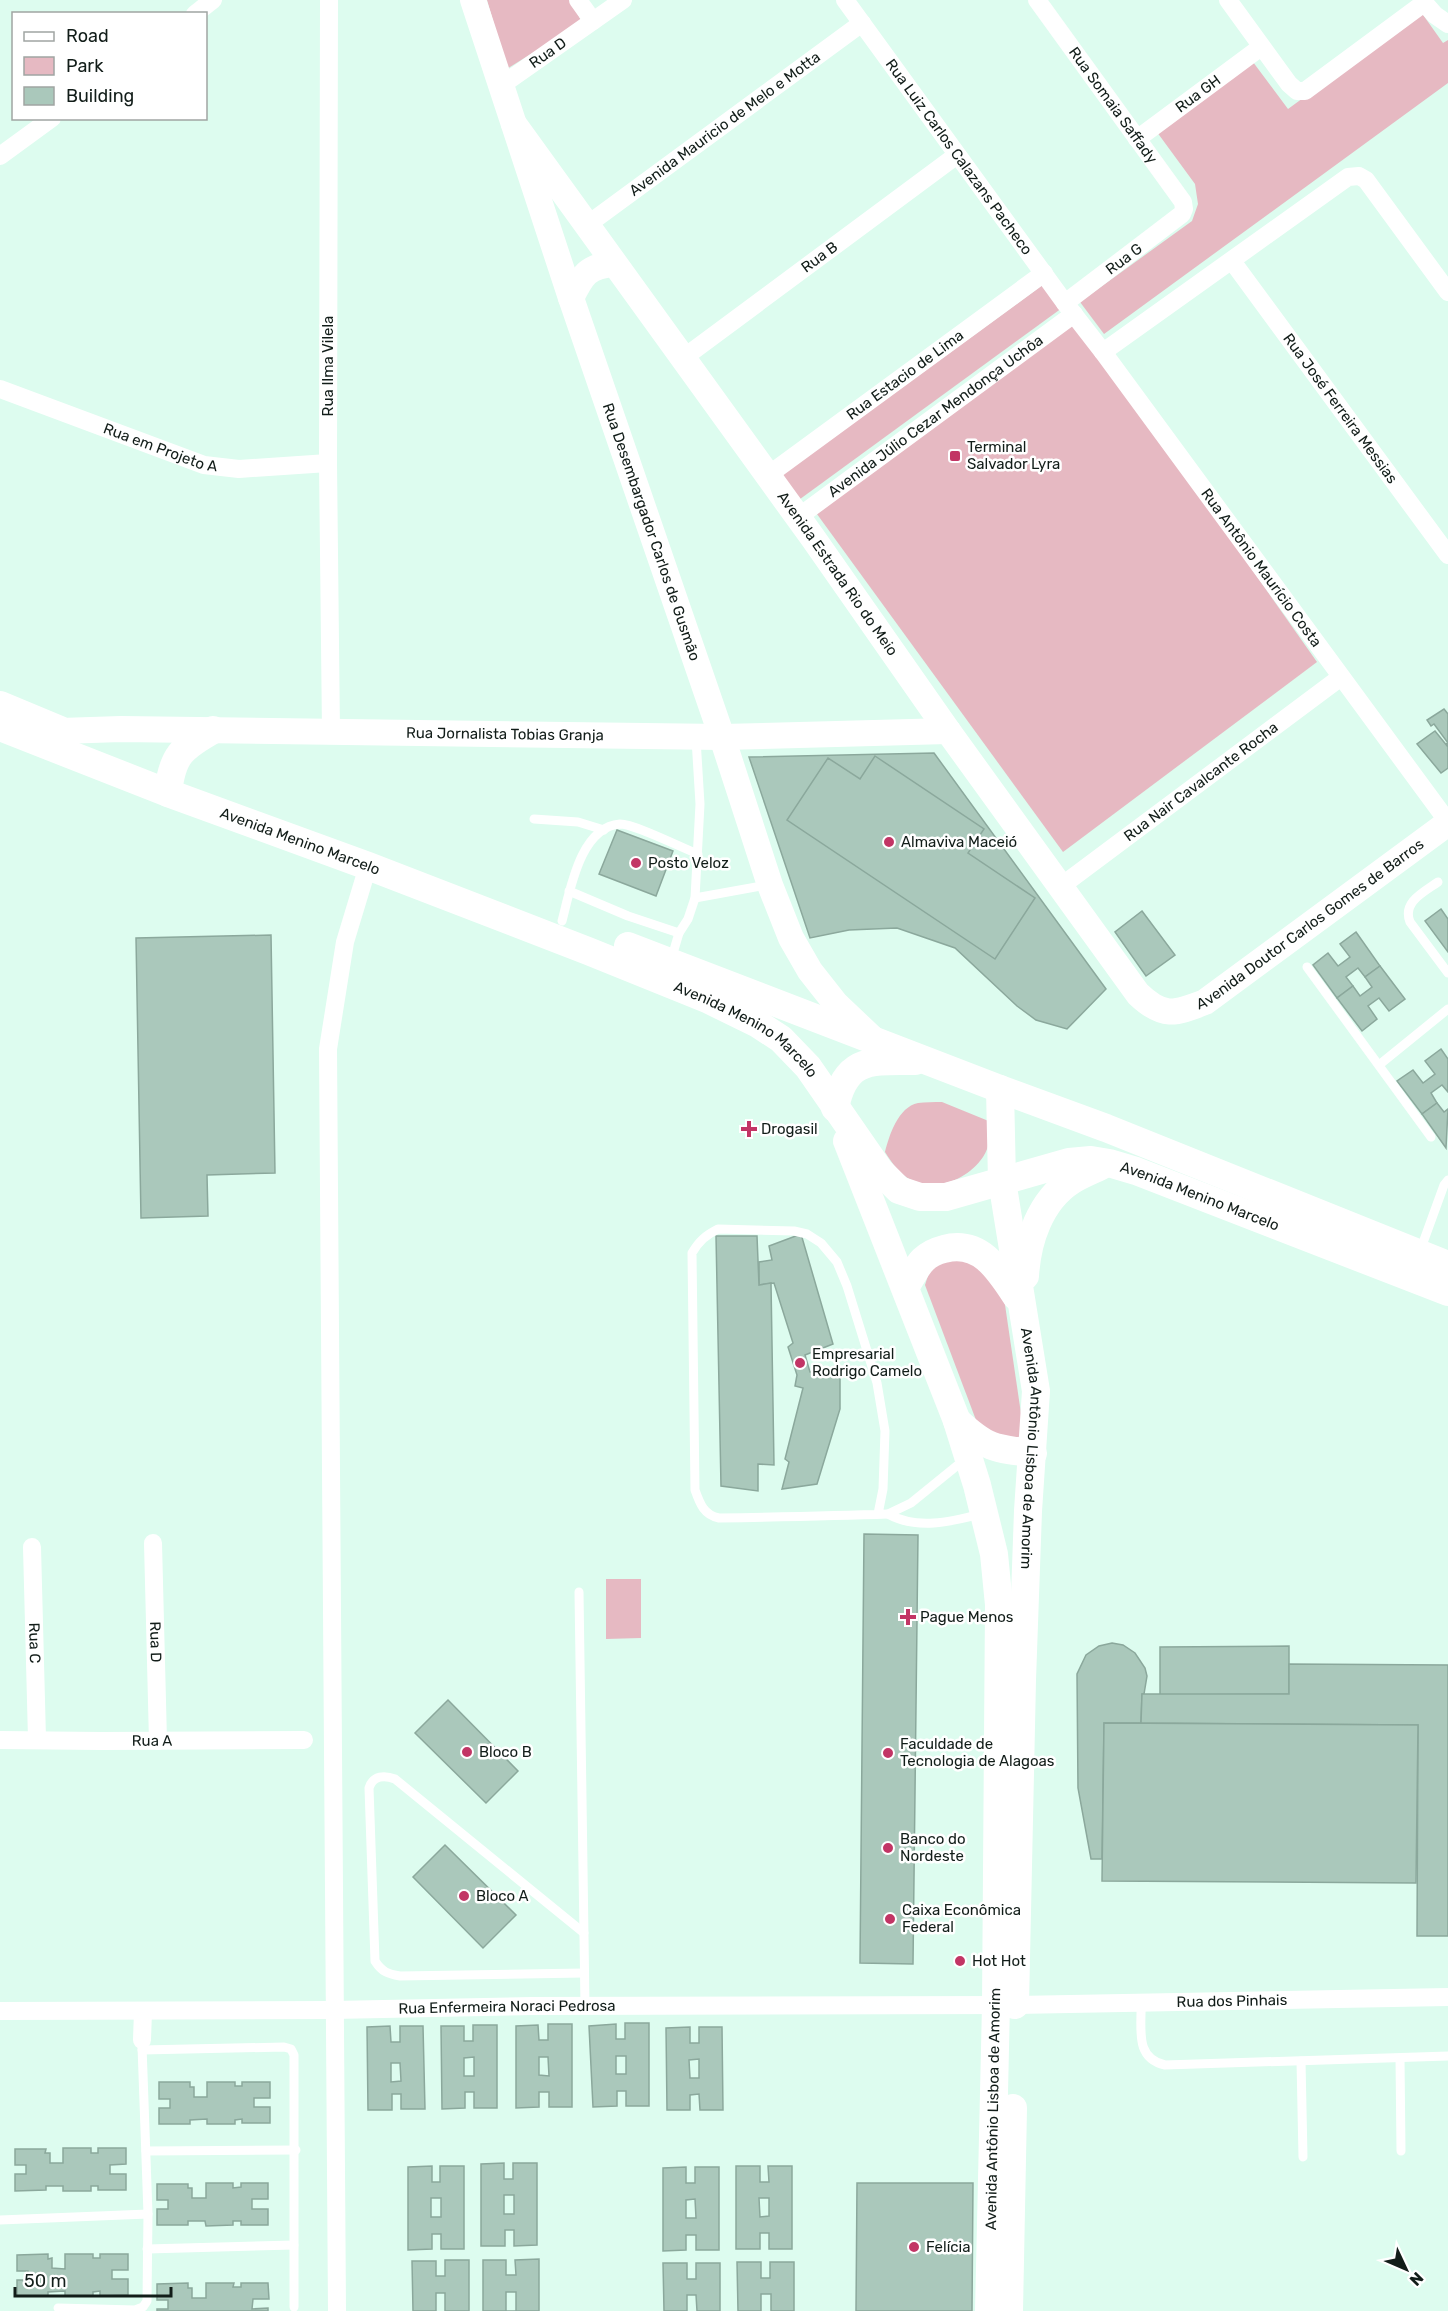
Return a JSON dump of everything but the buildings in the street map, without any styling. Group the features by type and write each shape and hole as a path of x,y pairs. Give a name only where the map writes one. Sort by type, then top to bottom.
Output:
{"main road":[{"name":"Avenida Menino Marcelo","path":"0,705 61,731 169,784 368,866 707,999 758,1024 781,1040 807,1067 880,1171 899,1190 920,1197 946,1197 1070,1162 1091,1160 1109,1163 1136,1171 1448,1292"},
{"name":"Avenida Menino Marcelo","path":"0,727 562,921 1106,1128 1448,1265"},
{"path":"169,784 181,751 213,730"},
{"path":"835,1108 838,1090 844,1078 855,1069 867,1063 884,1061 926,1061"},
{"name":"Avenida Antônio Lisboa de Amorim","path":"989,2311 1021,1715 1028,1511 1036,1391 1002,1181 1000,1089"},
{"name":"Avenida Antônio Lisboa de Amorim","path":"835,1108 957,1421 969,1457 994,1554 999,1605 1009,2311"},
{"path":"1022,1313 1030,1242 1040,1215 1070,1181 1109,1163"},
{"path":"905,1287 923,1260 935,1251 955,1246 974,1250 997,1267 1022,1313"},
{"path":"957,1421 977,1439 998,1449 1033,1453"}],"street":[{"path":"198,12 213,0"},
{"name":"Rua Ilma Vilela","path":"329,0 328,463 331,733"},
{"name":"Rua Desembargador Carlos de Gusmão","path":"473,0 571,298 722,737 770,885 791,938 810,971 836,1004 874,1040"},
{"path":"578,0 593,21"},
{"name":"Rua D","path":"502,85 623,0"},
{"name":"Rua Luiz Carlos Calazans Pacheco","path":"845,0 1070,309"},
{"name":"Rua Somaia Saffady","path":"1037,0 1183,202 1182,214"},
{"path":"1228,0 1289,84 1297,91 1305,91 1423,2 1435,15 1448,24"},
{"name":"Avenida Mauricio de Melo e Motta","path":"587,225 862,23"},
{"name":"Rua GH","path":"1137,139 1261,47"},
{"path":"0,156 49,120"},
{"name":"Avenida Estrada Rio do Meio","path":"513,124 1138,994 1151,1007 1167,1013"},
{"name":"Rua B","path":"682,359 957,155"},
{"path":"1103,352 1348,177 1359,176 1366,180 1448,292"},
{"name":"Rua G","path":"1070,309 1182,214"},
{"name":"Rua José Ferreira Messias","path":"1232,261 1448,555"},
{"path":"571,298 588,271 603,265 614,264"},
{"name":"Rua Estacio de Lima","path":"767,476 1044,273"},
{"name":"Rua Antônio Maurício Costa","path":"1070,309 1448,823"},
{"name":"Avenida Júlio Cezar Mendonça Uchôa","path":"797,518 1070,309"},
{"name":"Rua em Projeto A","path":"0,389 204,465 239,469 328,463"},
{"name":"Rua Nair Cavalcante Rocha","path":"1060,887 1341,677"},
{"name":"Rua Jornalista Tobias Granja","path":"61,731 121,729 722,737 948,731"},
{"name":"Avenida Doutor Carlos Gomes de Barros","path":"1167,1013 1184,1010 1205,1002 1448,823"},
{"path":"337,2311 327,1049 345,942 368,866"},
{"name":"Rua D","path":"153,1542 158,1741"},
{"name":"Rua C","path":"32,1547 37,1739"},
{"name":"Rua A","path":"0,1740 304,1740"},
{"name":"Rua dos Pinhais","path":"1006,2005 1448,1997"},
{"name":"Rua Enfermeira Noraci Pedrosa","path":"0,2012 585,2006 1006,2005"},
{"path":"142,2045 143,2011"}],"lane":[{"path":"671,962 679,933 688,918 695,898 700,804 696,736"},
{"path":"534,819 578,822 604,830"},
{"path":"562,921 583,850 604,830 621,824 698,854"},
{"path":"1438,882 1413,900 1408,907 1407,915 1448,973"},
{"path":"695,898 770,885"},
{"path":"569,891 628,916 679,933"},
{"path":"1307,967 1431,1137"},
{"path":"1379,1065 1448,1009"},
{"path":"1419,1253 1444,1185 1448,1180"},
{"path":"883,1514 885,1431 877,1383 848,1286 837,1262 821,1243 807,1234 794,1231 718,1229 708,1234 699,1241 692,1253 695,1490 701,1506 711,1516 719,1518 883,1514 911,1503 969,1457"},
{"path":"883,1514 918,1524 961,1519 984,1513"},
{"path":"579,1592 585,2006"},
{"path":"584,1933 395,1779 387,1776 376,1778 371,1783 369,1788 375,1961 380,1969 387,1974 400,1976 584,1972"},
{"path":"1141,2003 1142,2044 1145,2055 1154,2063 1165,2065 1448,2056"},
{"path":"58,2308 135,2310 143,2307 147,2301 148,2214 142,2045 284,2047 291,2049 294,2055 296,2150 294,2307"},
{"path":"1400,2058 1401,2151"},
{"path":"1301,2061 1303,2157"},
{"path":"146,2151 296,2150"},
{"path":"0,2220 148,2214"},
{"path":"147,2249 294,2245"}],"green space":[{"path":"487,0 570,0 582,22 507,69"},
{"path":"1421,12 1443,43 1448,40 1448,83 1104,334 1080,302 1192,221 1198,204 1195,184 1154,128 1250,58 1288,109"},
{"path":"1044,284 1062,308 796,502 778,478"},
{"path":"1077,321 1317,662 1063,852 814,510"},
{"path":"942,1102 991,1122 989,1140 987,1149 977,1165 961,1177 943,1184 924,1184 909,1179 901,1173 885,1152 896,1123 905,1110 918,1103"},
{"path":"964,1254 991,1275 1004,1298 1024,1434 1011,1441 979,1428 925,1285 933,1260"},
{"path":"606,1579 641,1579 641,1638 606,1639"}],"place":[{"name":"Terminal Salvador Lyra","path":"955,456"},
{"name":"Almaviva Maceió","path":"889,842"},
{"name":"Posto Veloz","path":"636,863"},
{"name":"Drogasil","path":"749,1129"},
{"name":"Empresarial Rodrigo Camelo","path":"800,1363"},
{"name":"Pague Menos","path":"908,1617"},
{"name":"Bloco B","path":"467,1752"},
{"name":"Faculdade de Tecnologia de Alagoas","path":"888,1753"},
{"name":"Banco do Nordeste","path":"888,1848"},
{"name":"Bloco A","path":"464,1896"},
{"name":"Caixa Econômica Federal","path":"890,1919"},
{"name":"Hot Hot","path":"960,1961"},
{"name":"Felícia","path":"914,2247"}]}
